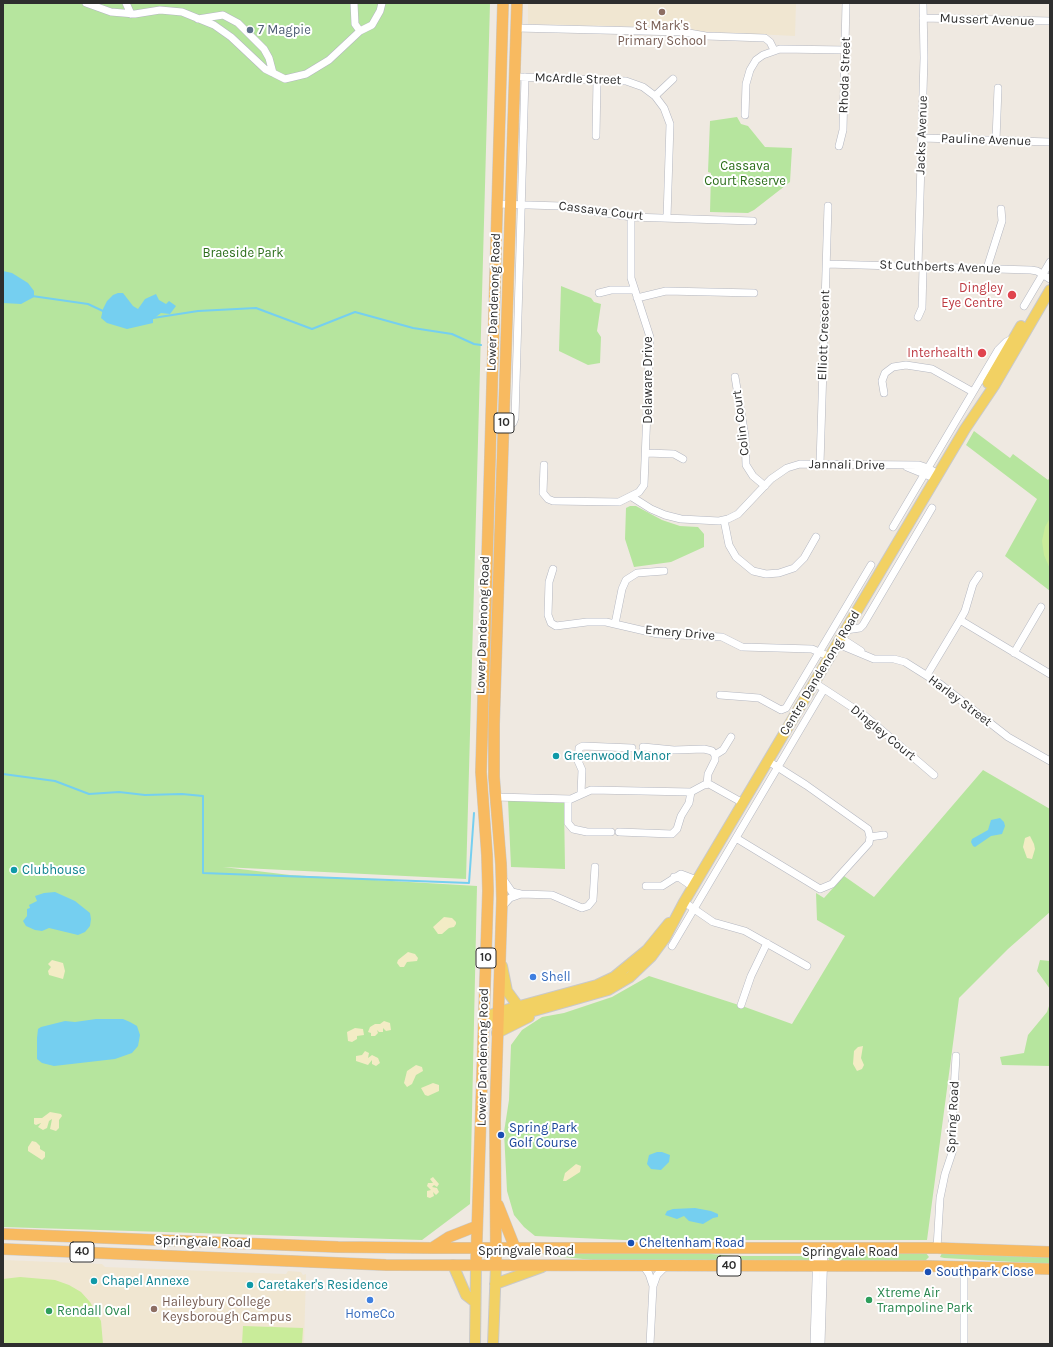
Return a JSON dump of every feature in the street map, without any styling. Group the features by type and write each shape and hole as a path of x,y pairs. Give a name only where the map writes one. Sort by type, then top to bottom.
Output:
{"highway":[{"name":"Lower Dandenong Road","path":"476,1248 488,880 480,772 503,3"},
{"name":"Lower Dandenong Road","path":"496,1248 495,1119 501,877 495,797 494,724 504,428 516,204 520,77 516,28 517,3"},
{"path":"496,1199 515,1248"},
{"path":"432,1248 449,1237 477,1226"},
{"name":"Springvale Road","path":"3,1234 338,1247 937,1248 1050,1252"},
{"name":"10","path":"476,1248 476,1265"},
{"name":"10","path":"496,1248 496,1265"},
{"path":"937,1248 937,1266"},
{"name":"Springvale Road","path":"3,1249 386,1265 964,1266 1050,1269"}],"main road":[{"name":"Centre Dandenong Road","path":"965,430 976,405 1048,278"},
{"name":"Centre Dandenong Road","path":"498,1016 545,1008 608,990 625,981 651,957 665,938 675,917 936,477 994,386 1050,290"},
{"name":"Centre Dandenong Road","path":"484,1021 518,1006 581,990 614,977 634,963 675,917"},
{"path":"500,956 507,991 518,1006"},
{"path":"497,1033 545,1008"},
{"path":"453,1265 466,1295 475,1302"},
{"name":"10","path":"475,1344 476,1265"},
{"name":"10","path":"493,1344 496,1265"},
{"path":"495,1284 546,1265"}],"street":[{"path":"86,3 111,12 131,14 160,10 182,12 214,25 231,37 265,70 285,79 306,74 329,60 360,31 372,25 380,11 382,3"},
{"path":"126,3 131,14"},
{"path":"354,3 356,24 360,31"},
{"name":"Rhoda Street","path":"839,146 843,130 846,3"},
{"name":"Jacks Avenue","path":"918,317 922,304 920,266 924,58 923,3"},
{"path":"198,19 223,15 238,23 264,49 269,58 273,73"},
{"name":"Mussert Avenue","path":"923,18 1050,21"},
{"path":"516,28 683,32 706,36 765,38 770,42 774,50"},
{"path":"745,115 746,84 750,70 756,60 774,50 846,50"},
{"name":"McArdle Street","path":"520,77 626,81 643,87 655,96 664,108 670,124 667,218"},
{"path":"655,96 674,79"},
{"path":"596,136 597,80"},
{"path":"996,140 998,88"},
{"name":"Pauline Avenue","path":"922,138 1050,142"},
{"name":"Cassava Court","path":"497,204 561,206 630,217 753,221"},
{"name":"Lower Dandenong Road","path":"504,428 514,421 516,204"},
{"name":"Elliott Crescent","path":"820,464 828,206"},
{"path":"987,268 1002,221 1001,209"},
{"name":"Delaware Drive","path":"630,217 630,267 634,290 650,336 646,474 634,495"},
{"name":"Centre Dandenong Road","path":"1024,306 1048,278 1050,262"},
{"name":"St Cuthberts Avenue","path":"827,264 1034,270 1048,278"},
{"path":"599,293 610,290 634,290"},
{"path":"637,298 666,291 754,293"},
{"name":"Centre Dandenong Road","path":"893,527 1002,344 1014,338"},
{"path":"884,393 882,381 885,373 893,367 906,365 932,369 973,392"},
{"name":"Colin Court","path":"735,376 745,436 746,465 752,476 765,486"},
{"path":"647,453 674,454 683,459"},
{"name":"Jannali Drive","path":"724,520 732,517 744,509 771,479 787,468 800,464 919,465 926,471"},
{"path":"544,465 543,492 550,500 613,503 624,501 634,495 644,505 665,515 677,518 724,520 730,545 736,557 753,571 766,574 780,574 794,568 804,558 816,537"},
{"path":"926,471 933,471 936,477"},
{"path":"842,637 863,625 932,508"},
{"path":"916,512 926,518"},
{"name":"Centre Dandenong Road","path":"720,695 759,698 781,710 786,708 871,565"},
{"name":"Emery Drive","path":"553,569 549,582 548,615 551,623 558,626 587,622 615,624 658,634 722,637 742,647 808,648 820,651 830,657"},
{"path":"615,624 622,589 626,580 637,573 664,571"},
{"path":"927,675 960,620 979,575"},
{"path":"1014,653 1042,606"},
{"path":"960,620 1050,674"},
{"name":"Harley Street","path":"842,637 865,655 874,659 900,660 927,675 1002,732 1050,761"},
{"name":"Dingley Court","path":"813,686 864,715 934,775"},
{"name":"Centre Dandenong Road","path":"672,946 825,692"},
{"path":"715,755 723,750 731,737"},
{"path":"582,793 581,768 578,761 579,748 583,746 632,748"},
{"path":"643,747 674,750 706,749 712,751 715,755 715,760 708,774 707,784"},
{"path":"736,838 820,888 832,884 867,845 870,837 868,829 815,791 768,761"},
{"path":"495,797 568,799 575,798 582,793 601,790 691,792 707,784 714,786 743,803"},
{"path":"568,799 568,823 573,829 586,832 672,834 677,829 681,816 689,803 691,792"},
{"path":"870,837 884,835"},
{"path":"501,907 512,896 521,894 548,894 579,908 584,907 590,904 594,897 595,867"},
{"path":"646,886 662,886 673,877 681,874 695,883"},
{"path":"501,877 509,890 521,894"},
{"path":"684,902 713,922 745,931 807,966"},
{"path":"741,1004 751,976 767,943"},
{"name":"Spring Road","path":"937,1248 940,1198 953,1150 952,1126 956,1056"},
{"path":"814,1344 821,1248"},
{"path":"643,1265 649,1274 653,1286"},
{"path":"650,1344 653,1286 657,1275 667,1265"},
{"path":"820,1266 821,1344"},
{"path":"964,1266 964,1344"}],"shaded area":[{"name":"St Mark's Primary School","path":"528,3 796,3 795,36 694,31 691,28 528,24"},
{"name":"Haileybury College Keysborough Campus","path":"3,1260 102,1264 105,1267 286,1274 288,1271 301,1272 303,1275 306,1274 304,1344 3,1344"}],"green space":[{"name":"Braeside Park","path":"3,3 490,3 466,879 223,867 290,875 477,886 470,1204 422,1240 3,1227"},
{"name":"Cassava Court Reserve","path":"737,117 741,124 748,126 765,147 792,148 790,182 748,213 710,212 711,173 708,172 710,121"},
{"path":"561,286 591,298 594,302 601,304 597,331 601,337 600,363 588,365 559,351"},
{"path":"974,431 1010,458 1013,454 1048,480 1050,477 1050,591 1005,556 1037,499 966,445"},
{"path":"636,506 662,520 680,526 698,527 704,534 704,547 671,562 634,567 625,539 626,508"},
{"path":"1050,518 1050,569 1044,555 1042,541 1045,527"},
{"name":"Spring Park Golf Course","path":"983,770 1050,809 1050,912 1008,949 959,998 927,1240 624,1240 535,1236 524,1227 514,1215 507,1191 504,1132 509,1100 511,1045 522,1030 542,1017 564,1013 612,997 649,976 792,1024 845,936 817,920 816,893 824,898 844,876 874,897"},
{"path":"508,800 564,803 565,869 511,867"},
{"path":"1040,960 1050,961 1050,989 1037,971"},
{"path":"1050,1003 1050,1066 1002,1065 1000,1057 1024,1053 1028,1035 1047,1012"},
{"path":"543,1253 699,1253 735,1256 808,1256 813,1259 603,1261 543,1255"},
{"path":"841,1253 926,1253 929,1257 925,1261 830,1261 828,1258 829,1256"},
{"path":"942,1253 1050,1256 1050,1264 944,1258 940,1257"},
{"name":"Rendall Oval","path":"20,1277 55,1280 69,1285 81,1292 90,1302 101,1321 103,1344 3,1344 3,1279"},
{"path":"243,1326 303,1328 302,1344 242,1344"}],"sand":[{"path":"1030,836 1035,849 1032,859 1027,858 1023,847 1025,838"},
{"path":"444,917 452,918 456,924 454,927 449,928 442,934 438,934 433,927"},
{"path":"408,952 415,954 418,958 417,961 407,962 404,967 400,967 397,963 398,960"},
{"path":"52,960 63,963 65,971 63,979 49,975 48,971 51,967 48,964"},
{"path":"384,1021 390,1023 391,1030 386,1031 383,1028 383,1032 379,1032 377,1030 378,1033 375,1036 371,1036 371,1033 368,1032 370,1027"},
{"path":"355,1028 363,1029 364,1035 357,1036 357,1039 352,1042 348,1041 347,1032"},
{"path":"863,1046 861,1058 864,1065 862,1069 857,1071 853,1064 854,1051 858,1047"},
{"path":"365,1051 369,1053 368,1058 372,1055 378,1058 380,1063 376,1066 372,1064 372,1060 368,1065 356,1061 356,1056 362,1055"},
{"path":"416,1065 422,1067 423,1071 416,1075 412,1084 407,1087 404,1083 407,1071"},
{"path":"433,1083 439,1085 439,1091 428,1096 425,1095 421,1088"},
{"path":"50,1112 61,1114 62,1116 59,1120 59,1128 56,1131 50,1129 52,1119 49,1121 47,1128 43,1130 38,1127 41,1123 36,1125 34,1124 34,1118 42,1118"},
{"path":"32,1141 36,1142 40,1146 40,1149 45,1152 45,1157 42,1160 28,1151 28,1147"},
{"path":"576,1164 581,1166 580,1172 566,1181 563,1181 565,1173"},
{"path":"433,1177 439,1184 437,1187 434,1185 432,1187 437,1188 439,1192 436,1195 433,1192 434,1196 430,1198 427,1197 427,1191 431,1190 427,1186 428,1183 433,1183 430,1179"}],"water":[{"path":"3,271 12,273 28,283 34,291 34,297 21,304 3,303"},
{"path":"123,293 133,306 138,309 145,299 156,294 159,300 166,304 169,301 176,306 170,314 161,313 153,319 153,323 127,329 107,323 101,318 107,301 113,295"},
{"path":"1000,818 1004,822 1005,826 1002,834 991,836 975,847 973,846 971,842 972,839 988,830 991,820"},
{"path":"55,892 75,901 90,913 90,926 85,932 78,935 49,928 42,931 35,930 26,926 23,921 27,916 27,909 30,908 29,905 37,901 35,896"},
{"path":"96,1019 123,1019 137,1026 140,1035 138,1046 132,1053 115,1059 54,1066 42,1063 37,1059 38,1029 65,1021 75,1022"},
{"path":"657,1152 670,1155 669,1162 661,1170 651,1169 647,1164 649,1155"},
{"path":"695,1208 711,1211 718,1214 718,1217 713,1218 703,1224 689,1221 684,1216 677,1219 665,1215 667,1211 673,1209"}],"waterway":[{"path":"32,296 88,304 105,312"},
{"path":"153,318 198,311 256,308 312,329 355,312 413,328 452,334 474,344 481,345"},
{"path":"3,774 55,781 89,794 119,792 145,795 182,794 203,796 203,873 469,883 474,813"}],"place":[{"name":"St Mark's Primary School","path":"662,12"},
{"name":"7 Magpie","path":"250,30"},
{"name":"Dingley Eye Centre","path":"1012,295"},
{"name":"Interhealth","path":"982,353"},
{"name":"Greenwood Manor","path":"556,756"},
{"name":"Clubhouse","path":"14,870"},
{"name":"Shell","path":"533,977"},
{"name":"Spring Park Golf Course","path":"501,1135"},
{"name":"Cheltenham Road","path":"631,1243"},
{"name":"Southpark Close","path":"928,1272"},
{"name":"Chapel Annexe","path":"94,1281"},
{"name":"Caretaker's Residence","path":"250,1285"},
{"name":"HomeCo","path":"370,1300"},
{"name":"Xtreme Air Trampoline Park","path":"869,1300"},
{"name":"Haileybury College Keysborough Campus","path":"154,1309"},
{"name":"Rendall Oval","path":"49,1311"}]}
